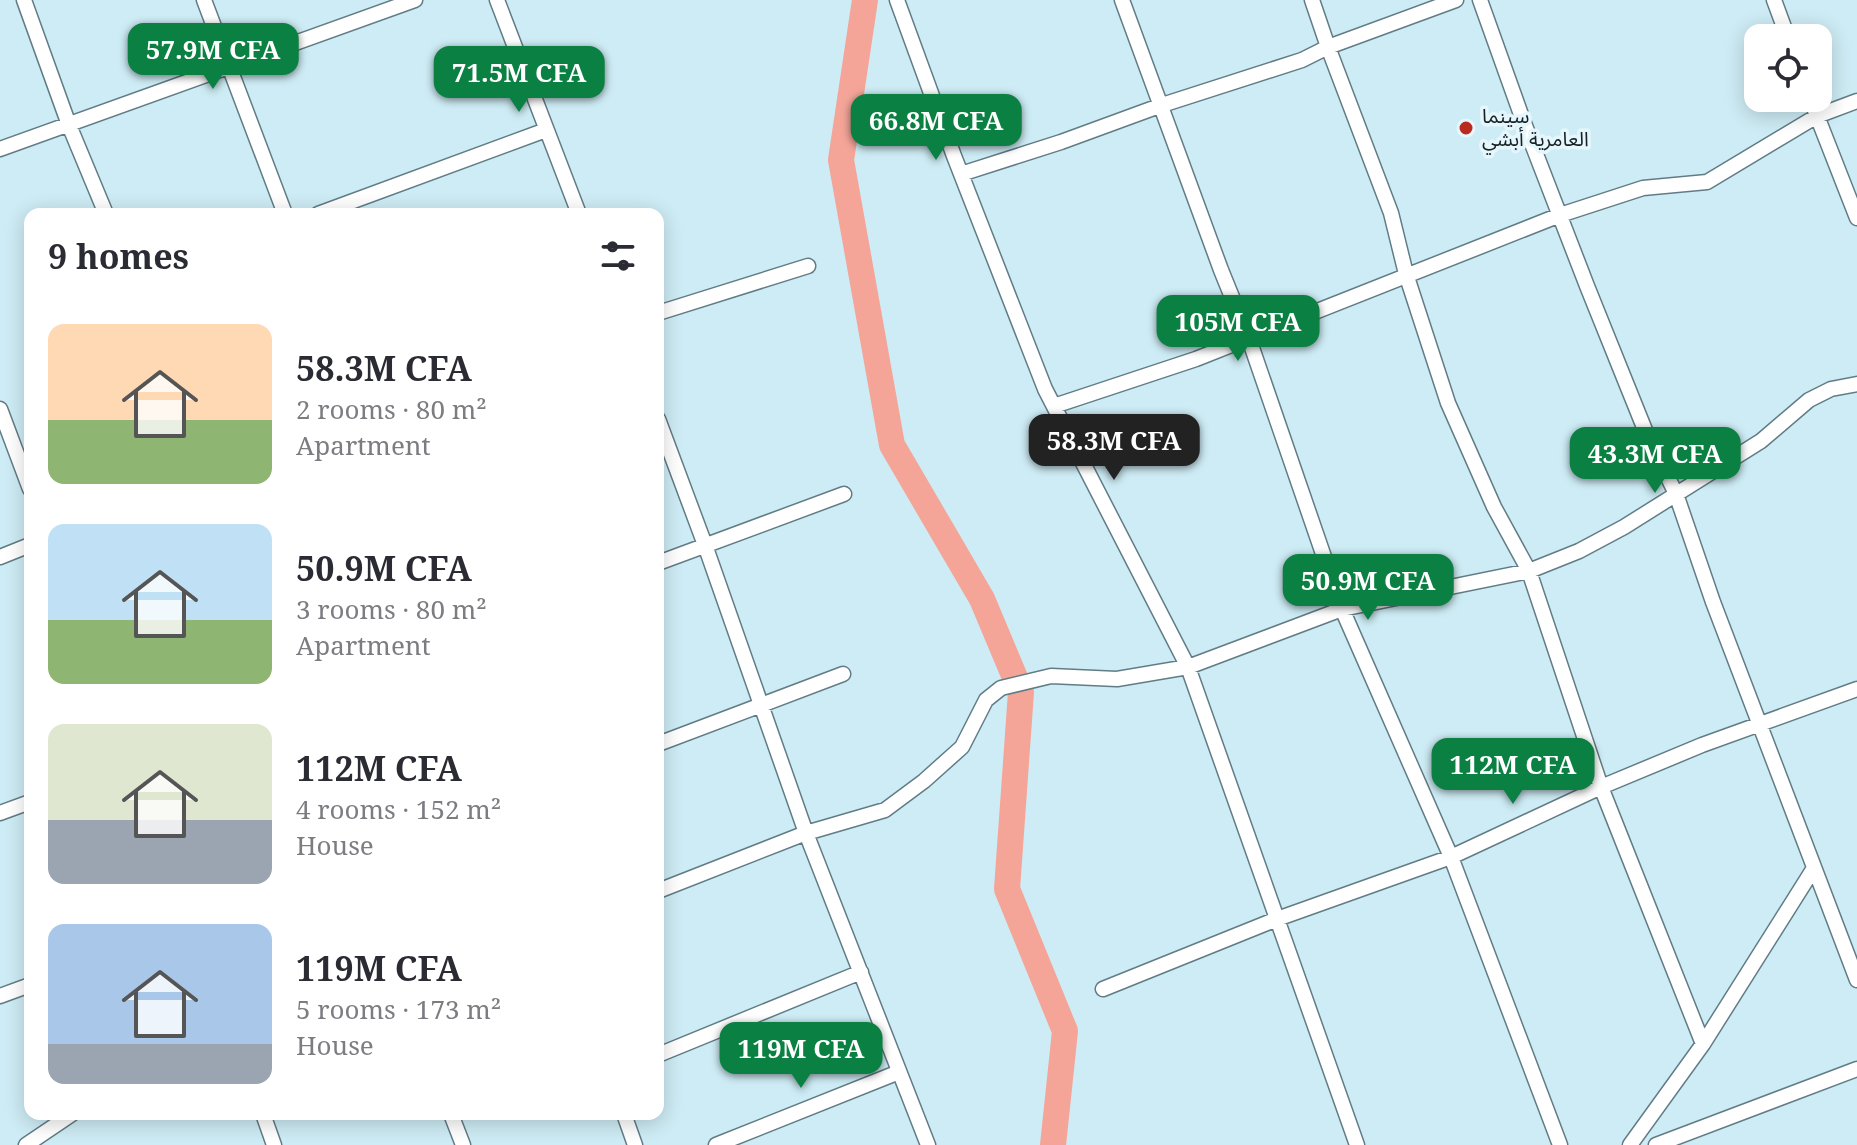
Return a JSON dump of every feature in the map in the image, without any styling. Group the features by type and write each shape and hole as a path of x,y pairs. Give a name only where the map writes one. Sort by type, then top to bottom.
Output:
{"street":[{"path":"24,0 69,125 104,208"},
{"path":"204,0 283,208"},
{"path":"0,149 415,0"},
{"path":"497,0 577,208"},
{"path":"897,0 1013,310 1054,406 1188,667 1357,1145"},
{"path":"1122,0 1249,339 1342,609 1451,857 1560,1145"},
{"path":"1312,0 1391,213 1406,274 1448,403 1494,507 1529,571 1601,787 1703,1044"},
{"path":"961,174 1302,60 1328,47 1456,0"},
{"path":"1480,0 1645,430 1676,494 1713,602 1857,980"},
{"path":"1774,0 1783,24"},
{"path":"1054,406 1249,339 1560,215 1643,188 1707,182 1817,116 1857,101"},
{"path":"1815,112 1857,218"},
{"path":"334,208 546,130"},
{"path":"664,311 808,266"},
{"path":"664,889 806,833 885,810 962,747 986,700 1001,688 1051,676 1117,679 1188,667 1342,609 1529,571 1579,551 1624,527 1761,441 1809,400 1831,389 1857,384"},
{"path":"0,409 24,473"},
{"path":"664,435 806,833 928,1145"},
{"path":"664,561 844,494"},
{"path":"0,557 24,547"},
{"path":"664,742 843,674"},
{"path":"1103,989 1277,919 1451,857 1601,787 1760,723 1857,689"},
{"path":"0,813 24,804"},
{"path":"1630,1145 1703,1044 1814,868"},
{"path":"664,1053 861,972"},
{"path":"0,996 24,987"},
{"path":"1656,1145 1857,1069"},
{"path":"716,1145 899,1072"},
{"path":"26,1145 63,1120"},
{"path":"265,1120 274,1145"},
{"path":"453,1120 463,1145"},
{"path":"626,1120 635,1145"}],"waterway":[{"path":"865,0 841,160 892,445 982,599 1021,692 1007,889 1065,1031 1053,1145"}],"place":[{"name":"سينما العامرية أبشي","path":"1466,128"}]}
